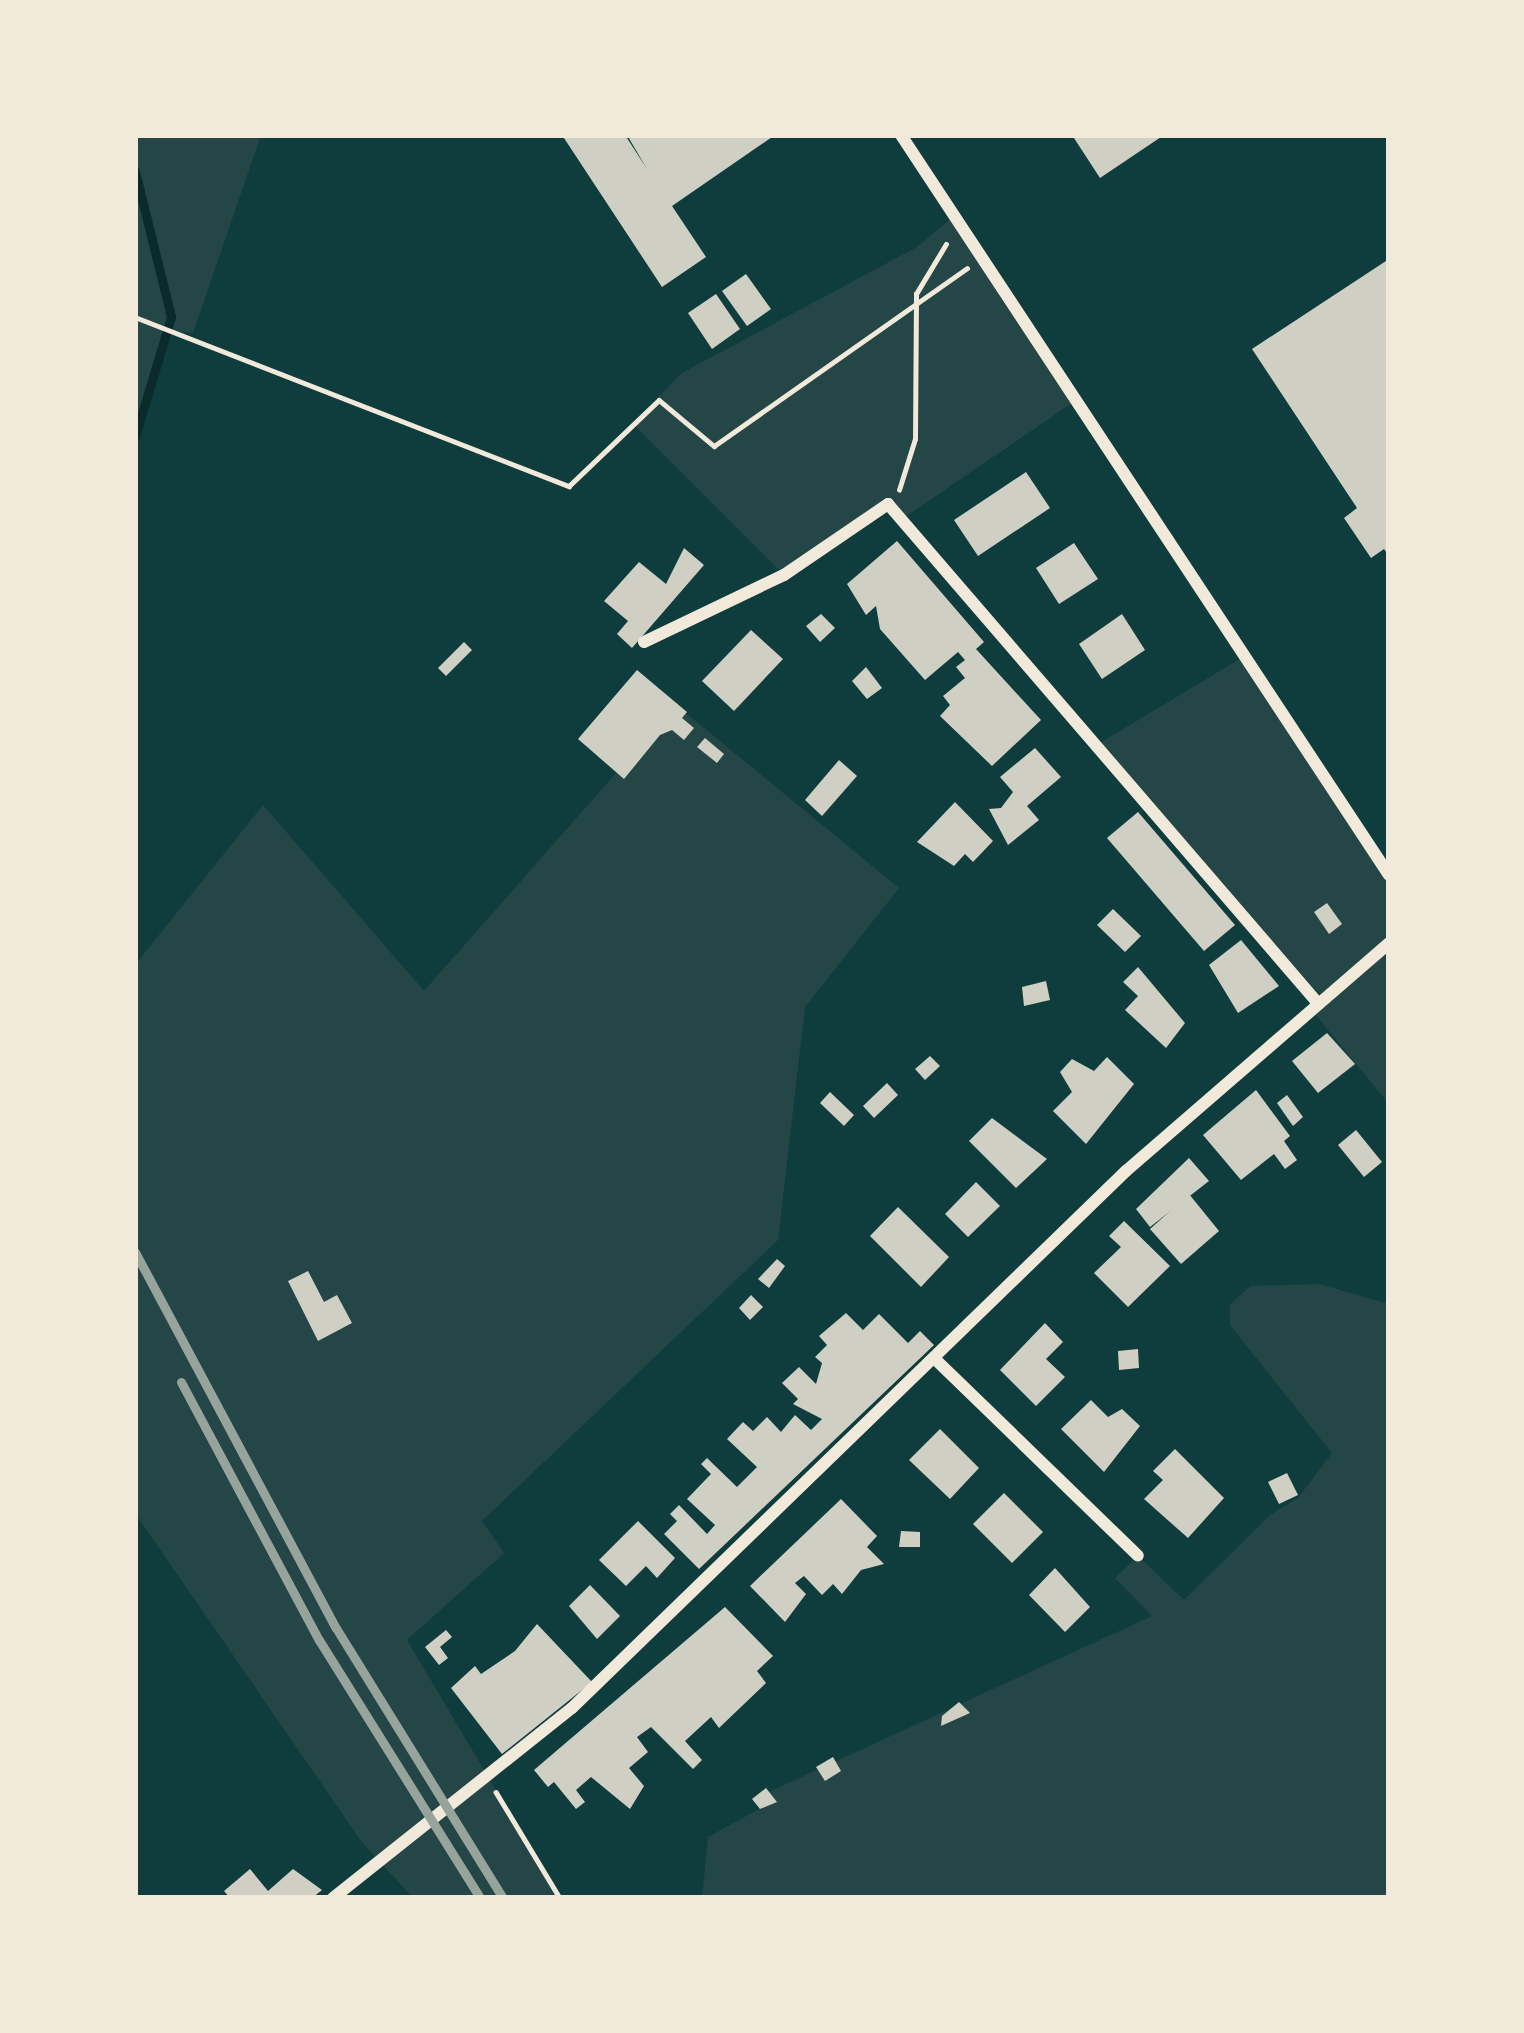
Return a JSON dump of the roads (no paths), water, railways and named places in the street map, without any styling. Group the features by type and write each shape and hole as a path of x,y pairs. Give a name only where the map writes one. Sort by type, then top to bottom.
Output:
{"street":[{"path":"901,135 1389,875"},
{"path":"644,642 784,574 888,504 1317,1002"},
{"path":"333,1898 487,1777 628,1657 1126,1171 1389,943"},
{"path":"936,1360 1138,1556"}],"waterway":[{"path":"135,171 171,317 135,436"}],"railway":[{"path":"135,1252 336,1628 503,1898"},
{"path":"181,1382 319,1640 480,1898"}]}
